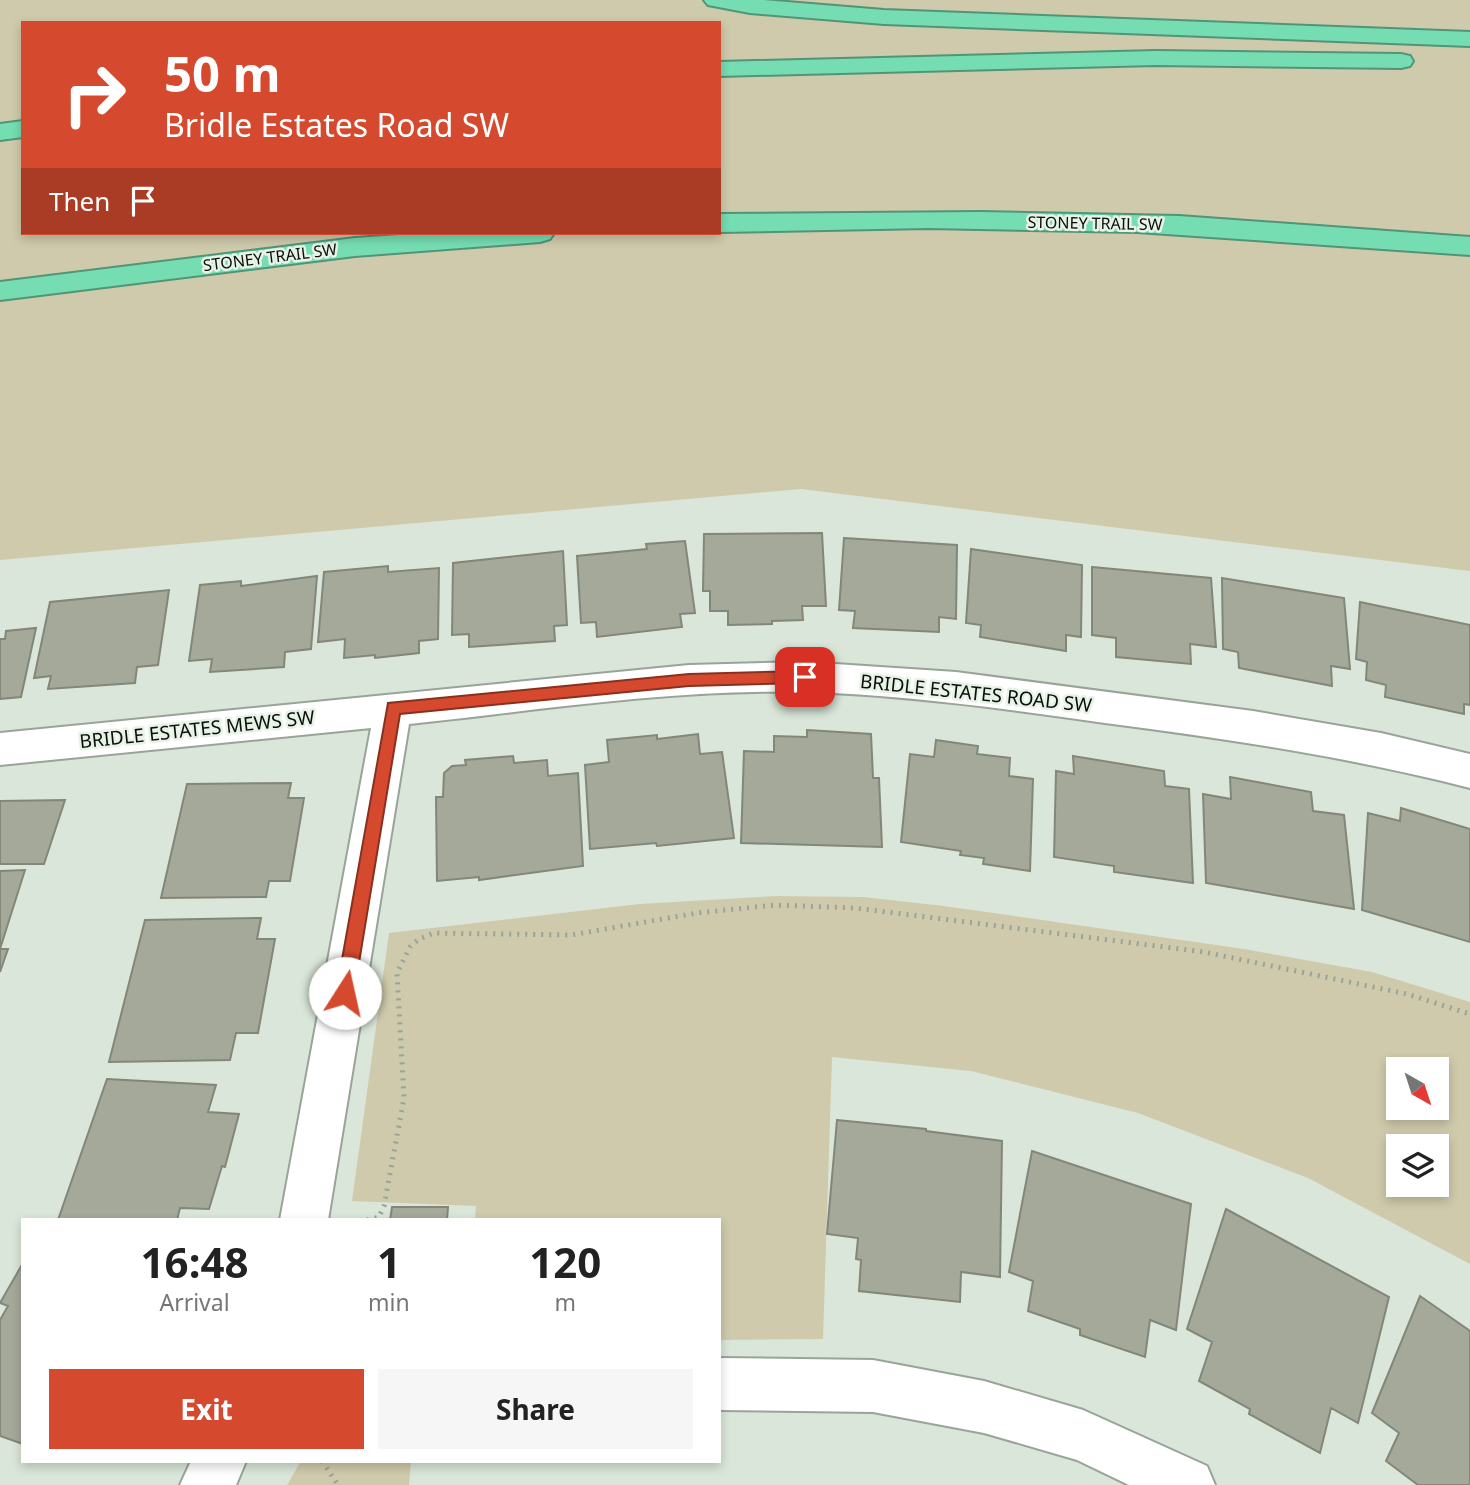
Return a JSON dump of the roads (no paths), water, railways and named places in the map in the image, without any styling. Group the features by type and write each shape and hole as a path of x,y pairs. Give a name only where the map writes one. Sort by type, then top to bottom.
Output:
{"highway":[{"path":"716,0 764,7 884,17 1470,39"},
{"path":"721,69 802,64 1156,58 1431,62"},
{"path":"0,132 21,129"},
{"name":"STONEY TRAIL SW","path":"721,223 1136,223 1265,229 1470,246"},
{"path":"1265,229 1470,260"},
{"name":"STONEY TRAIL SW","path":"0,291 355,247 514,235"}],"street":[{"name":"BRIDLE ESTATES ROAD SW","path":"393,708 689,680 805,677 877,680 956,687 1311,735 1470,771"},
{"name":"BRIDLE ESTATES MEWS SW","path":"0,749 393,708"},
{"path":"304,1218 393,708"},
{"path":"721,1384 873,1386 984,1407 1083,1436 1188,1485"},
{"path":"207,1485 219,1463"}]}
